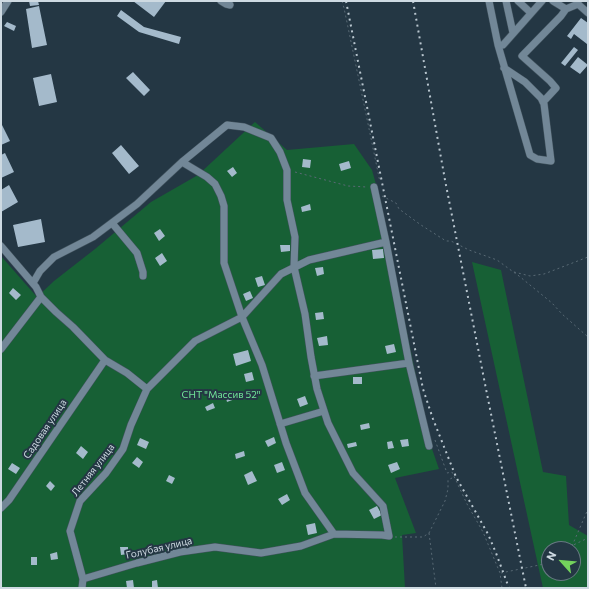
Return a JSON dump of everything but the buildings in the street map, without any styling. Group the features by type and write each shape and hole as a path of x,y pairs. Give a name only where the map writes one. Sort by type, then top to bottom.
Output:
{"street":[{"path":"1,12 8,1"},
{"path":"221,1 230,5"},
{"path":"489,1 504,68 530,155 538,159 551,161 544,104 541,98 525,82 504,68"},
{"path":"506,1 513,33"},
{"path":"518,1 531,13"},
{"path":"498,45 503,45 542,1"},
{"path":"553,1 566,9"},
{"path":"543,102 556,88 522,56 566,9 578,2 588,13"},
{"path":"33,283 40,271 54,257 93,237 137,204 182,162 227,125 244,127 271,138 280,152 287,170 287,200 295,237 294,267 305,314 317,389 328,423 353,473 383,506 389,536 334,534 305,493 286,443 262,365 242,318 224,262 224,206 221,196 215,184 207,177 182,162"},
{"path":"377,184 386,242 409,363 429,446"},
{"path":"112,223 136,253 143,276"},
{"path":"1,246 33,283 41,297 105,360 128,373 147,389 195,341 242,318 281,274 309,260 386,242"},
{"path":"1,349 41,297"},
{"name":"Садовая улица","path":"1,508 105,360"},
{"path":"314,376 409,363"},
{"name":"Летняя улица","path":"82,588 83,579 70,531 80,500 106,473 123,449 131,425 147,389"},
{"path":"280,424 324,411"},
{"name":"Голубая улица","path":"83,579 136,563 180,552 215,547 261,553 301,546 334,534"}],"path":[{"path":"342,1 363,99 377,188 382,196 396,203 399,209 404,213 446,241 451,241 469,250 497,260 552,303 588,337"},
{"path":"287,170 348,186 377,184"},
{"path":"512,271 530,276 544,274 588,257"},
{"path":"435,440 447,473 452,472 467,504 483,532 500,573 502,588"},
{"path":"389,536 423,537 429,533 445,501 448,489 448,480 454,476"},
{"path":"574,541 588,509"},
{"path":"429,533 436,588"},
{"path":"500,573 541,565"}],"green space":[{"name":"СНТ \"Массив 52\"","path":"255,122 287,150 354,144 372,170 430,443 439,469 395,478 416,533 402,535 405,588 1,588 1,256 37,297 54,281 151,202 198,175"},
{"path":"472,262 501,270 543,472 566,476 569,525 588,536 588,588 543,588 541,581 581,581 581,541 541,541 541,579"}],"railway":[{"path":"346,1 423,389 456,477 488,534 509,588"},
{"path":"413,1 445,180 526,588"}]}
